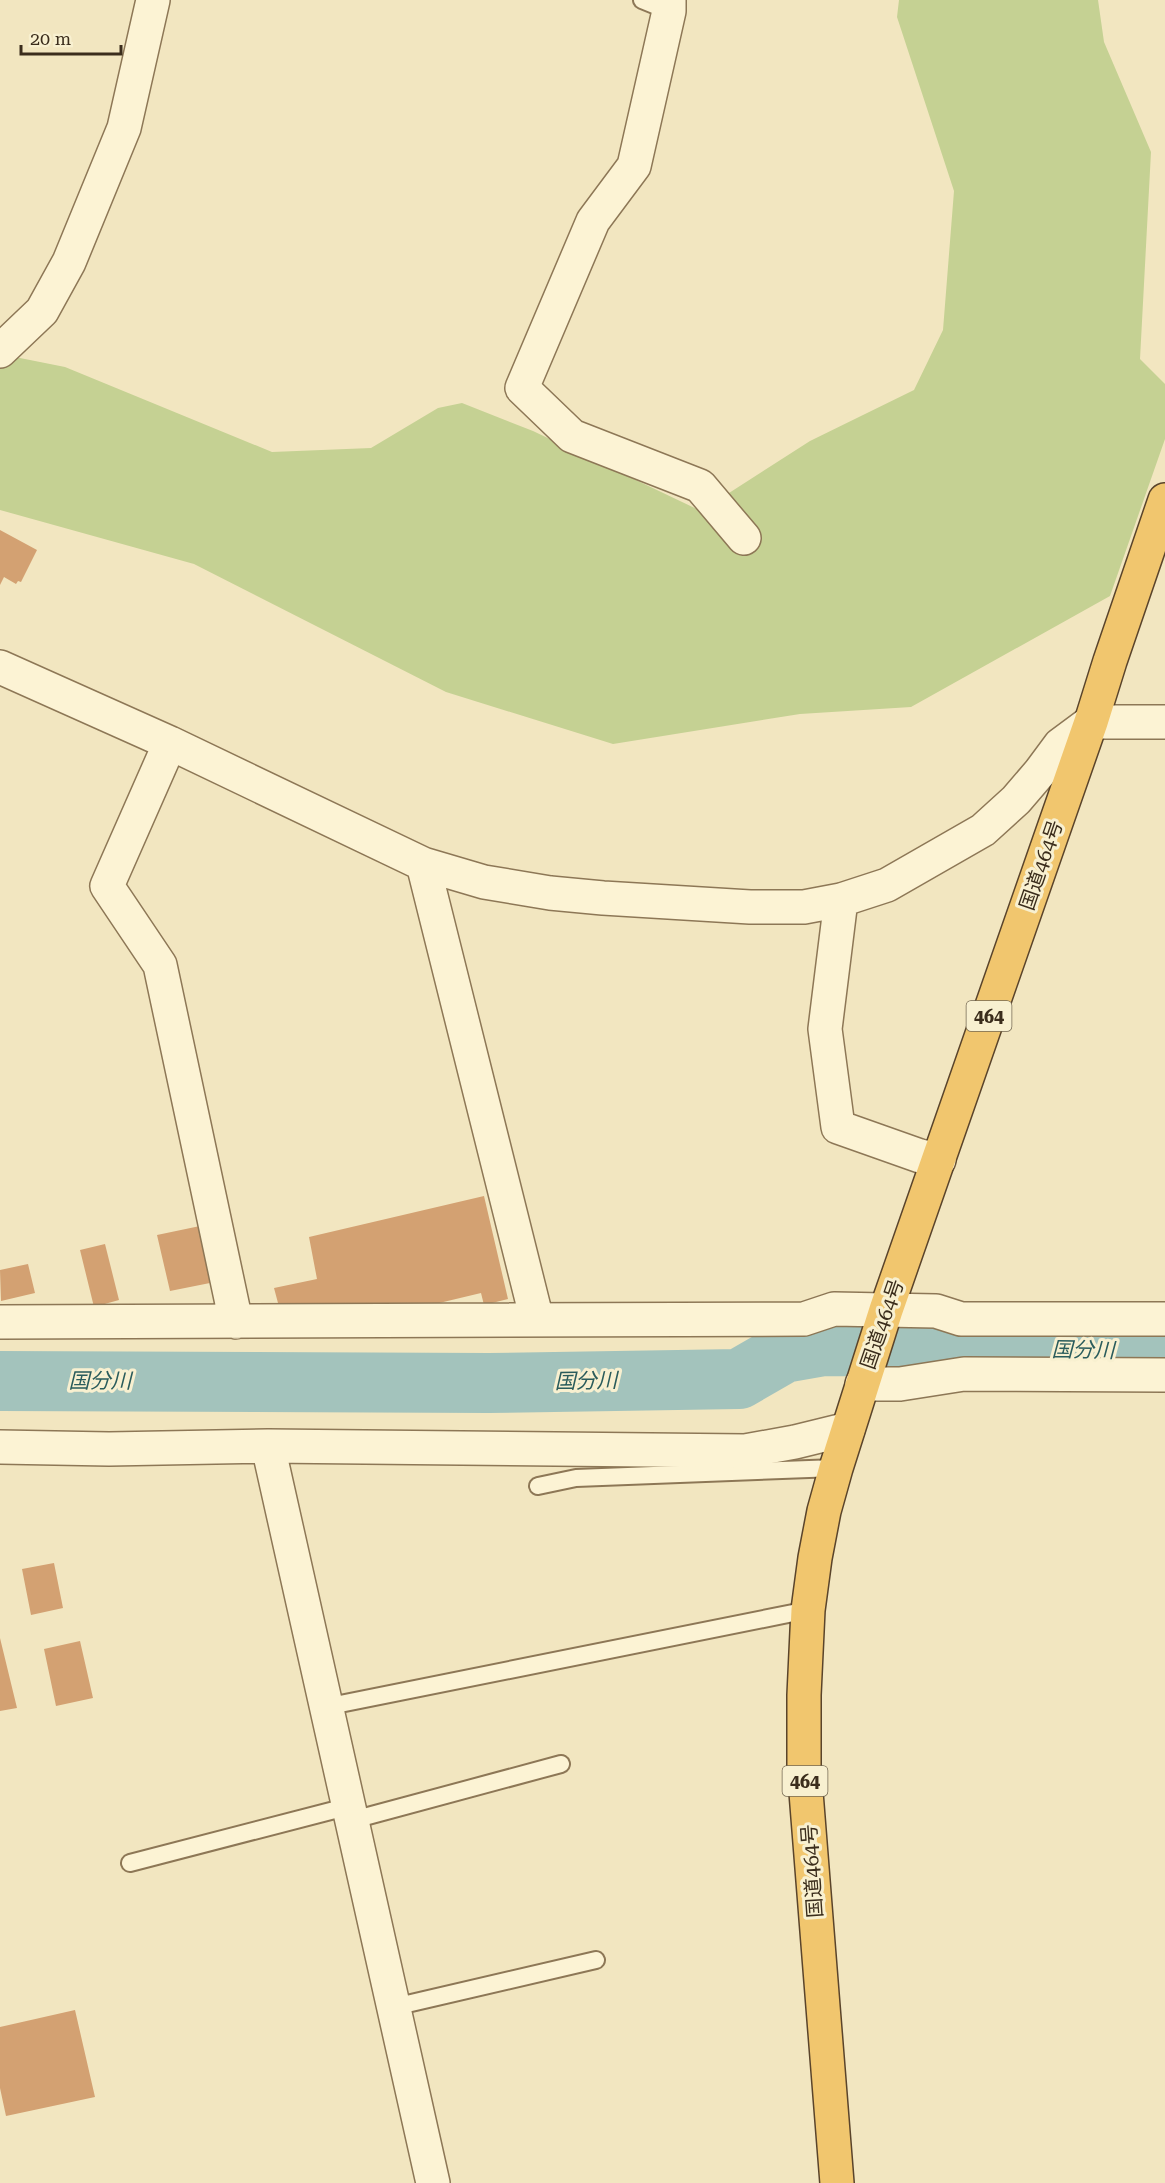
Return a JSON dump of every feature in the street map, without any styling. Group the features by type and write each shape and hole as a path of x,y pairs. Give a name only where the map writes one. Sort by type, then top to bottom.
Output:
{"highway":[{"name":"国道464号","path":"837,2183 804,1767 804,1695 808,1610 824,1511 886,1310 1091,722 1165,500"}],"street":[{"path":"0,351 42,311 69,262 124,128 153,0"},
{"path":"660,4 634,165 593,221 522,388 572,436 700,486 744,538"},
{"path":"0,667 170,743 423,864 484,882 550,893 750,907 804,907 841,900 887,885 983,830 1016,800 1060,745 1091,722 1165,722"},
{"path":"170,743 107,886 160,965 236,1322"},
{"path":"423,864 537,1320"},
{"path":"841,900 825,1029 838,1127 920,1156 939,1160"},
{"path":"0,1322 804,1319 834,1309 936,1311 961,1319 1165,1318"},
{"path":"862,1384 900,1384 964,1374 1165,1375"},
{"path":"0,1447 108,1449 268,1446 745,1451 848,1429"},
{"path":"268,1446 433,2183"}],"lane":[{"path":"538,1486 576,1478 836,1468"},
{"path":"325,1707 808,1610"},
{"path":"130,1863 561,1764"},
{"path":"394,2007 596,1960"}],"green space":[{"path":"899,0 1098,0 1104,42 1151,152 1140,359 1165,384 1165,439 1110,596 911,707 800,714 613,744 446,692 194,564 0,510 0,354 65,367 272,452 371,448 438,408 462,403 533,431 701,511 810,441 914,390 943,330 954,191 897,17"}],"building":[{"path":"0,530 37,550 21,582 18,581 16,584 4,577 0,585"},
{"path":"484,1196 508,1299 484,1305 481,1293 435,1304 278,1303 274,1288 317,1279 309,1237"},
{"path":"200,1226 210,1283 170,1291 157,1235"},
{"path":"105,1244 119,1300 94,1307 80,1250"},
{"path":"28,1264 35,1293 1,1301 0,1270"},
{"path":"54,1563 63,1608 31,1615 22,1569"},
{"path":"0,1638 17,1708 0,1711"},
{"path":"80,1641 93,1698 56,1706 44,1649"},
{"path":"75,2010 95,2097 6,2116 0,2088 0,2027"}],"waterway":[{"name":"国分川","path":"0,1381 489,1383 739,1379 784,1353 824,1346 1022,1347 1165,1351"}]}
